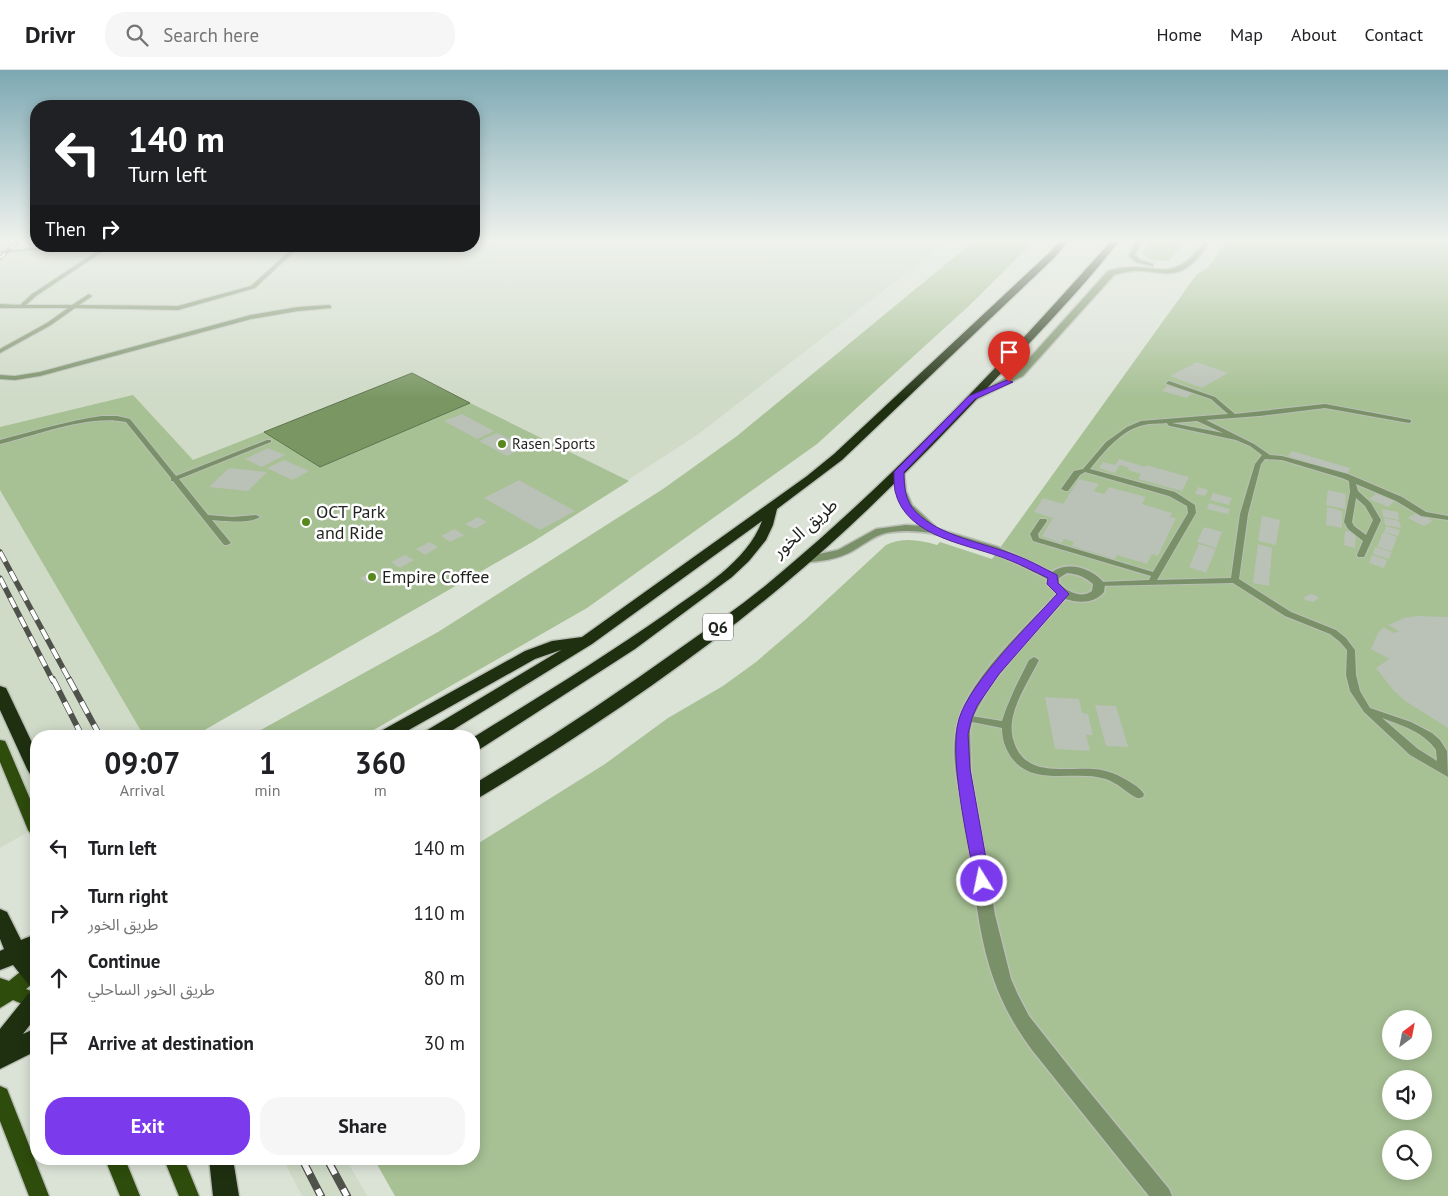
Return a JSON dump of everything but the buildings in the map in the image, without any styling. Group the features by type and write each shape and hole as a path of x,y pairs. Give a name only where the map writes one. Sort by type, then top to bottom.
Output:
{"highway":[{"name":"طريق الخور","path":"440,730 587,642 838,457 1011,293"},
{"name":"طريق الخور","path":"480,788 636,688 764,594 804,560 899,472 972,398 1068,293"},
{"path":"480,742 650,632 728,573 756,542 769,521 771,508"},
{"path":"396,730 540,650 563,643 587,642"},
{"path":"0,692 30,756"},
{"path":"0,918 8,957 30,971"},
{"path":"8,957 30,946"},
{"path":"0,1046 30,1008"},
{"path":"0,1058 30,1042"},
{"path":"222,1165 226,1196"}],"main road":[{"path":"0,745 30,816"},
{"path":"4,992 30,977"},
{"path":"4,992 30,999"},
{"path":"0,1096 39,1196"},
{"path":"117,1165 130,1196"},
{"path":"176,1165 189,1196"}],"street":[{"path":"972,398 1009,382 1020,374 1093,293"},
{"path":"899,472 899,489 903,500 912,514 933,530"},
{"path":"804,560 842,552 871,535 886,530 933,530 998,551 1053,577"},
{"path":"1066,570 1079,571 1092,576 1099,584 1098,592 1090,597 1077,598 1064,594 1053,584 1053,577 1066,570"},
{"path":"1064,594 994,671 971,705 965,718 962,734 964,769 992,937 1001,973 1011,1000 1030,1032 1162,1196"}],"lane":[{"path":"20,307 38,293"},
{"path":"0,306 178,308 237,293"},
{"path":"0,351 49,324 88,296"},
{"path":"0,377 15,378 40,374 267,314 329,307"},
{"path":"1169,383 1213,398 1233,416"},
{"path":"1065,489 1077,473 1085,470 1101,450 1116,436 1129,428 1153,422 1325,406 1408,421"},
{"path":"0,442 100,418 124,418 131,422 174,479 227,543"},
{"path":"1199,419 1252,445 1267,456 1282,458 1345,476 1399,499 1424,514 1448,518"},
{"path":"1153,422 1236,438"},
{"path":"174,479 269,441"},
{"path":"1235,580 1244,514 1258,464 1260,459 1267,456"},
{"path":"1085,470 1172,494 1190,505 1192,513 1151,583"},
{"path":"1352,480 1354,492 1348,522 1351,527 1367,540"},
{"path":"1354,492 1368,505 1377,520 1361,555"},
{"path":"207,517 232,519 256,517"},
{"path":"1043,521 1034,534 1036,539 1155,575"},
{"path":"1099,584 1235,580 1288,614 1328,629 1343,640 1351,650 1351,674 1355,691 1367,710 1414,752 1445,771"},
{"path":"1034,660 1012,706 1006,725 1008,743 1015,756 1022,764 1045,772 1095,773 1112,777 1126,784 1139,794"},
{"path":"1367,710 1402,722 1435,741 1440,748 1445,771"},
{"path":"965,718 1006,725"}],"shaded area":[{"path":"0,293 881,293 697,435 534,541 204,730 30,730 30,830 0,848"},
{"path":"911,293 982,293 817,444 587,608 374,730 261,730 438,632 663,489 737,436"},
{"path":"1184,293 1448,293 1448,1196 395,1196 377,1165 480,1165 480,842 605,764 668,718 723,686 756,662 805,620 886,545 905,540 937,545 940,542 992,559"},
{"path":"412,373 470,403 320,467 264,432"},
{"path":"133,395 193,460 264,432 320,467 470,403 629,481 534,541 204,730 140,730 0,490 0,427"},
{"path":"286,1165 349,1165 367,1196 302,1196"}],"railway":[{"path":"0,552 70,681"},
{"path":"0,578 53,681"},
{"path":"53,679 79,730"},
{"path":"69,679 97,730"},
{"path":"305,1165 321,1196"},
{"path":"330,1165 347,1196"}],"place":[{"name":"Rasen Sports","path":"502,444"},
{"name":"OCT Park and Ride","path":"306,522"},
{"name":"Empire Coffee","path":"372,577"}],"route":[{"path":"982,881 964,769 962,734 965,718 971,705 994,671 1064,594 1053,584 1053,577 998,551 933,530 912,514 903,500 899,489 899,472 972,398 1009,382"}]}
